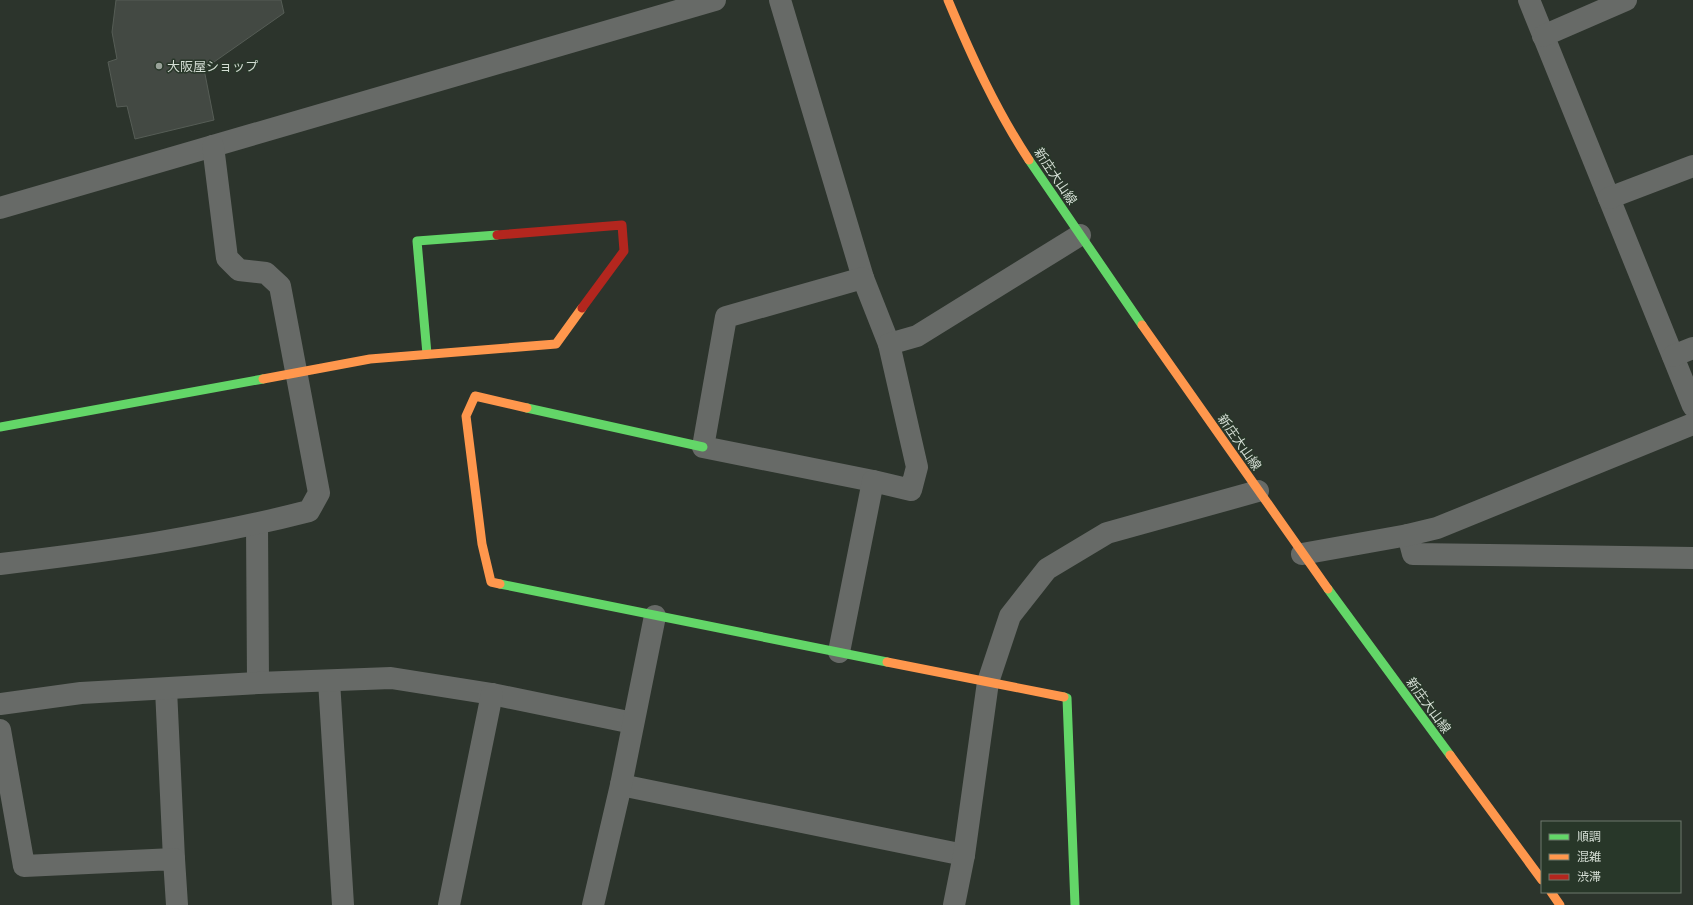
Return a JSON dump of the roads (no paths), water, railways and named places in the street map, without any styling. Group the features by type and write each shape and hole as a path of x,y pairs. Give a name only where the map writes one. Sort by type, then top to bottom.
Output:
{"street":[{"path":"0,208 714,0"},
{"path":"780,0 863,278 889,344 917,467 911,490 703,447 475,396 466,416 482,544 491,582 524,590 1067,698 1075,905"},
{"name":"新庄大山線","path":"948,0 975,64 1020,146 1080,235 1302,554 1541,879"},
{"path":"1529,0 1693,406"},
{"path":"1543,36 1626,0"},
{"path":"0,564 104,552 257,524 309,511 319,493 280,286 266,273 239,270 227,258 213,146"},
{"path":"1609,198 1693,166"},
{"path":"0,427 370,359 556,344 624,251 622,225 417,241 427,354"},
{"path":"889,344 917,336 1080,235"},
{"path":"703,447 726,317 863,278"},
{"path":"1673,356 1693,348"},
{"path":"1302,554 1408,535 1437,528 1693,424"},
{"path":"839,652 873,481"},
{"path":"954,905 964,855 988,682 1010,616 1047,569 1107,533 1258,491"},
{"path":"257,524 258,683"},
{"path":"1408,535 1413,554 1693,558"},
{"path":"593,905 621,785 655,616"},
{"path":"0,704 80,693 258,683 391,678 492,694 633,722"},
{"path":"329,681 343,905"},
{"path":"166,689 177,905"},
{"path":"449,905 492,694"},
{"path":"0,730 24,866 174,859"},
{"path":"621,785 964,855"},
{"path":"1552,893 1560,905"}],"place":[{"name":"大阪屋ショップ","path":"159,66"}]}
